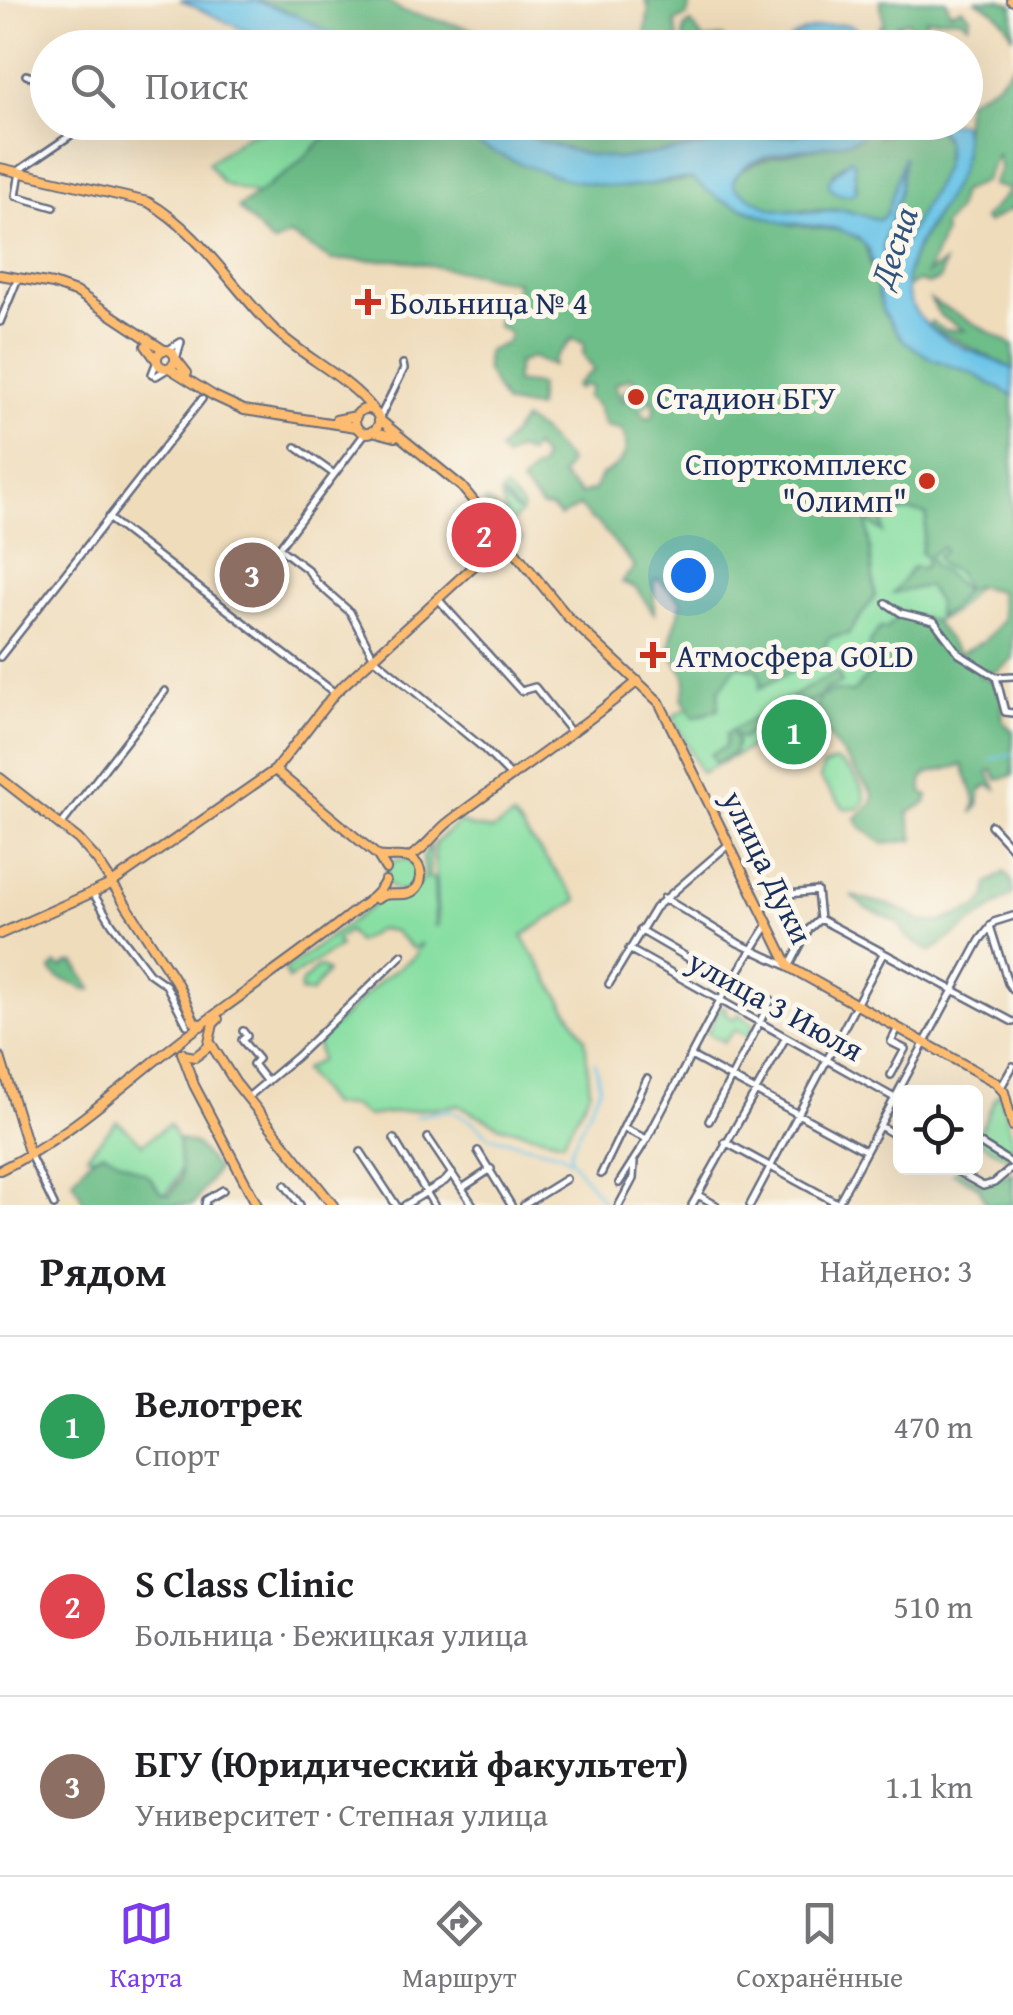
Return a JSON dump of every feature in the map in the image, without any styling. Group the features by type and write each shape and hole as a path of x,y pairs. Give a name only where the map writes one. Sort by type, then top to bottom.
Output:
{"main road":[{"path":"0,168 148,202 161,209 203,248 274,328 355,391 440,468"},
{"path":"0,277 52,288 85,302 151,350 160,366 212,395 256,414 363,430 404,441 440,468"},
{"path":"16,280 53,284 87,298 150,344 166,350 206,387 245,406 328,419 379,413"},
{"path":"158,361 160,353 166,350"},
{"path":"169,368 176,360"},
{"path":"355,391 360,399 357,415 363,430"},
{"path":"363,430 379,413"},
{"name":"улица Дуки","path":"440,468 462,487 568,617 658,702 789,967 1001,1087"},
{"path":"0,934 111,884 275,770 335,693 503,539"},
{"path":"378,856 407,858 424,847 445,824 572,734 638,680"},
{"path":"275,770 378,856 386,869 386,881 382,892 216,1020 211,1044 212,1051 333,1205"},
{"path":"0,780 60,826 86,853 170,972 200,1025 212,1034"},
{"path":"186,1033 382,892 405,894 416,888 424,847"},
{"path":"407,858 420,868"},
{"path":"386,869 395,859"},
{"path":"386,881 397,892"},
{"path":"31,1157 164,1055 192,1024 179,994 111,884"},
{"path":"186,1033 183,1054 194,1085 257,1205"},
{"path":"0,1172 31,1157 166,1057 183,1054 195,1058 211,1044"},
{"path":"0,1058 31,1157"},
{"path":"1001,1087 1013,1126"}],"street":[{"path":"26,75 30,76"},
{"path":"54,207 16,196 14,192 19,172 64,140"},
{"path":"0,319 16,280"},
{"path":"166,350 183,340 176,360"},
{"path":"158,361 154,375 169,368"},
{"path":"379,413 403,364"},
{"path":"201,388 202,399"},
{"path":"0,657 202,399 212,395"},
{"path":"264,592 272,584 267,564 363,430"},
{"path":"296,447 334,474"},
{"path":"108,518 335,693"},
{"path":"279,548 308,570 350,612 374,658 482,747 512,777"},
{"path":"438,599 521,692 535,687 572,734"},
{"path":"886,603 901,612 934,621 959,654 996,677 1013,676"},
{"path":"996,677 1005,712 1013,713"},
{"path":"60,826 165,690"},
{"path":"991,825 1013,849"},
{"path":"609,984 664,898 730,844"},
{"path":"93,892 149,973 166,986 186,1033"},
{"path":"664,898 750,949 789,967 818,920 817,892 790,894 762,909"},
{"path":"904,1085 990,926 1013,916"},
{"path":"818,920 1013,1022"},
{"path":"620,1184 720,1000 769,924"},
{"path":"990,926 1013,990"},
{"path":"640,930 702,966"},
{"name":"улица 3 Июля","path":"629,949 893,1096"},
{"path":"750,1205 884,954"},
{"path":"248,1098 402,955"},
{"path":"709,1121 770,1000"},
{"path":"891,1075 905,1049 891,1042 898,1028"},
{"path":"243,1031 247,1036 242,1040 258,1059 252,1064 267,1082"},
{"path":"692,1205 786,1037"},
{"path":"691,1056 866,1151"},
{"path":"1001,1087 1013,1066"},
{"path":"602,1174 647,1080"},
{"path":"726,1142 838,1204 893,1106"},
{"path":"880,1126 893,1134"},
{"path":"625,1129 646,1139"},
{"path":"428,1138 473,1205"},
{"path":"394,1139 434,1205"},
{"path":"964,1175 984,1186 994,1183 1013,1166 983,1146"},
{"path":"361,1152 396,1205"},
{"path":"478,1152 511,1205"},
{"path":"31,1157 54,1205"},
{"path":"619,1205 633,1179 634,1160"},
{"path":"464,1188 491,1170"},
{"path":"405,1205 452,1173"},
{"path":"524,1205 566,1179"},
{"path":"285,1185 300,1205"},
{"path":"206,1205 206,1200 224,1190"},
{"path":"698,1195 716,1205"}],"green space":[{"path":"252,0 386,0 402,11 476,30 323,30"},
{"path":"645,0 691,0 687,16 675,22 676,30 646,30 649,8"},
{"path":"880,0 946,0 950,12 962,8 970,16 968,24 959,18 925,19 928,30 914,30 908,21 897,24 902,30 880,30 879,26 884,24"},
{"path":"975,0 1001,0 1013,5 1013,37 998,14"},
{"path":"1013,65 1013,211 987,223 983,219 1010,190 992,185 1000,168 997,155 984,181 961,192 957,209 943,226 944,233 927,274 944,263 940,279 928,284 918,281 906,288 914,254 954,176 963,140 983,140 983,91 997,83"},
{"path":"240,140 327,140 303,164 272,182 263,196 223,184 208,163"},
{"path":"322,140 472,140 511,160 598,185 649,185 692,179 719,199 762,216 793,225 845,231 865,244 883,312 904,341 932,359 970,372 1013,396 1013,659 995,673 984,670 980,676 998,687 1003,722 1013,731 1013,775 998,780 992,770 988,772 996,789 988,785 980,791 978,807 972,813 976,802 963,765 926,774 922,793 928,796 926,803 908,813 914,840 884,844 859,825 856,818 872,803 873,794 820,725 816,708 821,696 807,704 811,711 799,717 794,710 783,717 787,723 760,737 751,731 742,739 733,734 737,742 734,753 715,763 711,754 725,747 727,733 834,673 842,683 825,690 822,696 835,691 853,692 872,671 868,646 880,627 886,629 901,613 934,621 959,654 984,641 1003,620 999,591 977,586 966,590 958,573 938,560 937,556 945,552 943,547 930,555 933,565 964,592 949,611 937,617 937,601 927,586 893,593 913,567 922,569 927,563 921,553 927,515 899,512 883,520 883,532 867,521 875,596 848,634 829,638 818,658 760,688 756,670 737,665 719,690 718,709 694,717 682,699 686,679 670,648 681,601 658,579 654,581 654,613 636,588 621,582 635,567 597,522 580,506 560,517 551,508 542,507 521,484 534,469 539,469 543,459 535,447 528,454 518,449 505,458 499,451 523,420 541,431 569,462 561,476 580,494 594,490 601,475 619,463 626,445 622,430 605,426 597,406 587,397 591,386 575,388 594,370 583,354 584,343 572,339 554,359 553,366 532,357 518,363 515,382 539,385 537,408 505,404 486,370 487,351 507,343 510,333 497,326 499,307 515,296 517,282 401,260 332,260 290,235 273,244 238,208 292,169","holes":["632,377 655,404 653,416 648,418 625,399 621,401 615,384"]},
{"path":"536,140 743,140 619,159 588,155"},
{"path":"844,141 946,142 944,169 907,238 890,260 884,258 883,246 904,156 887,213 880,220 841,210 772,208 746,197 733,186 735,175 752,165","holes":["854,162 857,189 848,195 834,192 832,175 844,163"]},
{"path":"931,300 1013,345 1013,369 928,326 931,322 945,330 964,330 940,315"},
{"name":"Стадион БГУ","path":"634,382 651,400 639,412 622,394"},
{"path":"505,489 522,507 510,524 508,519 506,522 522,539 519,542 484,504 487,501 507,517 501,497 517,512 501,493"},
{"path":"946,491 977,586 951,614 886,629 868,646 872,671 853,693 835,691 821,697 816,708 808,712 817,717 817,727 794,750 789,751 783,740 773,734 805,714 701,773 673,716 688,708 695,717 709,713 737,665 762,671 820,650 829,638 848,634 875,596 866,520"},
{"path":"761,748 789,756 789,770 772,768"},
{"path":"835,761 851,772 862,790 865,801 859,809 844,808 820,779 823,766"},
{"path":"513,817 578,900 522,936 585,1038 590,1091 563,1141 500,1126 458,1105 366,1116 353,1106 330,1105 303,1070 320,1060 317,1042 381,980 414,957 422,943 413,949 394,931 379,929 357,942 348,931 336,940 340,946 288,979 285,970 378,898 400,896 425,878 423,857 430,844 429,878 434,879 435,926 438,925 434,844 459,822 493,830"},
{"path":"402,859 413,864 418,875 413,886 402,891 391,886 386,875 391,864"},
{"path":"1005,872 1012,882 1013,894 930,952 907,937 898,922 866,908 851,896 889,905 921,922 941,922 978,907 987,896 988,884"},
{"path":"75,963 92,989 84,990 51,970 56,964 62,968"},
{"path":"322,967 327,972 311,993 301,992 301,984"},
{"path":"721,1006 726,1008 725,1014 735,1019 738,1014 754,1024 749,1037 735,1030 724,1042 707,1033"},
{"path":"1000,1094 1013,1140 1013,1155 1009,1158 983,1144 983,1125"},
{"path":"117,1121 143,1144 169,1124 176,1136 182,1156 179,1174 159,1202 118,1165 87,1155"},
{"path":"178,1139 195,1144 217,1169 193,1205 85,1205 73,1180 91,1158 103,1152 149,1176 160,1192 170,1195 181,1178"},
{"path":"998,1171 1002,1177 1013,1172 1013,1205 986,1205 979,1187 957,1175 970,1175 984,1183"}],"water":[{"path":"180,0 257,1 325,30 244,30"},
{"path":"844,24 859,30 809,30"},
{"path":"470,140 536,140 588,155 619,159 743,140 852,140 768,156 752,162 733,182 736,189 771,209 809,213 843,210 880,220 887,213 904,156 899,195 883,244 884,258 890,260 933,191 946,156 945,140 963,140 960,169 916,248 908,268 907,288 913,308 939,334 1013,369 1013,396 970,372 932,359 904,341 883,312 869,249 856,236 834,228 780,222 719,199 692,179 640,186 598,185 550,174"},
{"path":"850,159 854,162 856,192 838,193 829,187 829,180"}],"waterway":[{"path":"992,759 1013,754"},
{"path":"570,1158 600,1087 595,1062"},
{"path":"416,1116 450,1110 472,1121 489,1136 560,1153 573,1162 606,1205"}],"place":[{"name":"Больница № 4","path":"368,302"},
{"name":"Стадион БГУ","path":"636,397"},
{"name":"Спорткомплекс \"Олимп\"","path":"927,481"},
{"name":"S Class Clinic","path":"484,535"},
{"name":"БГУ (Юридический факультет)","path":"252,575"},
{"name":"Атмосфера GOLD","path":"653,655"},
{"name":"Велотрек","path":"794,732"}],"water label":[{"name":"Десна","path":"893,247"}]}
